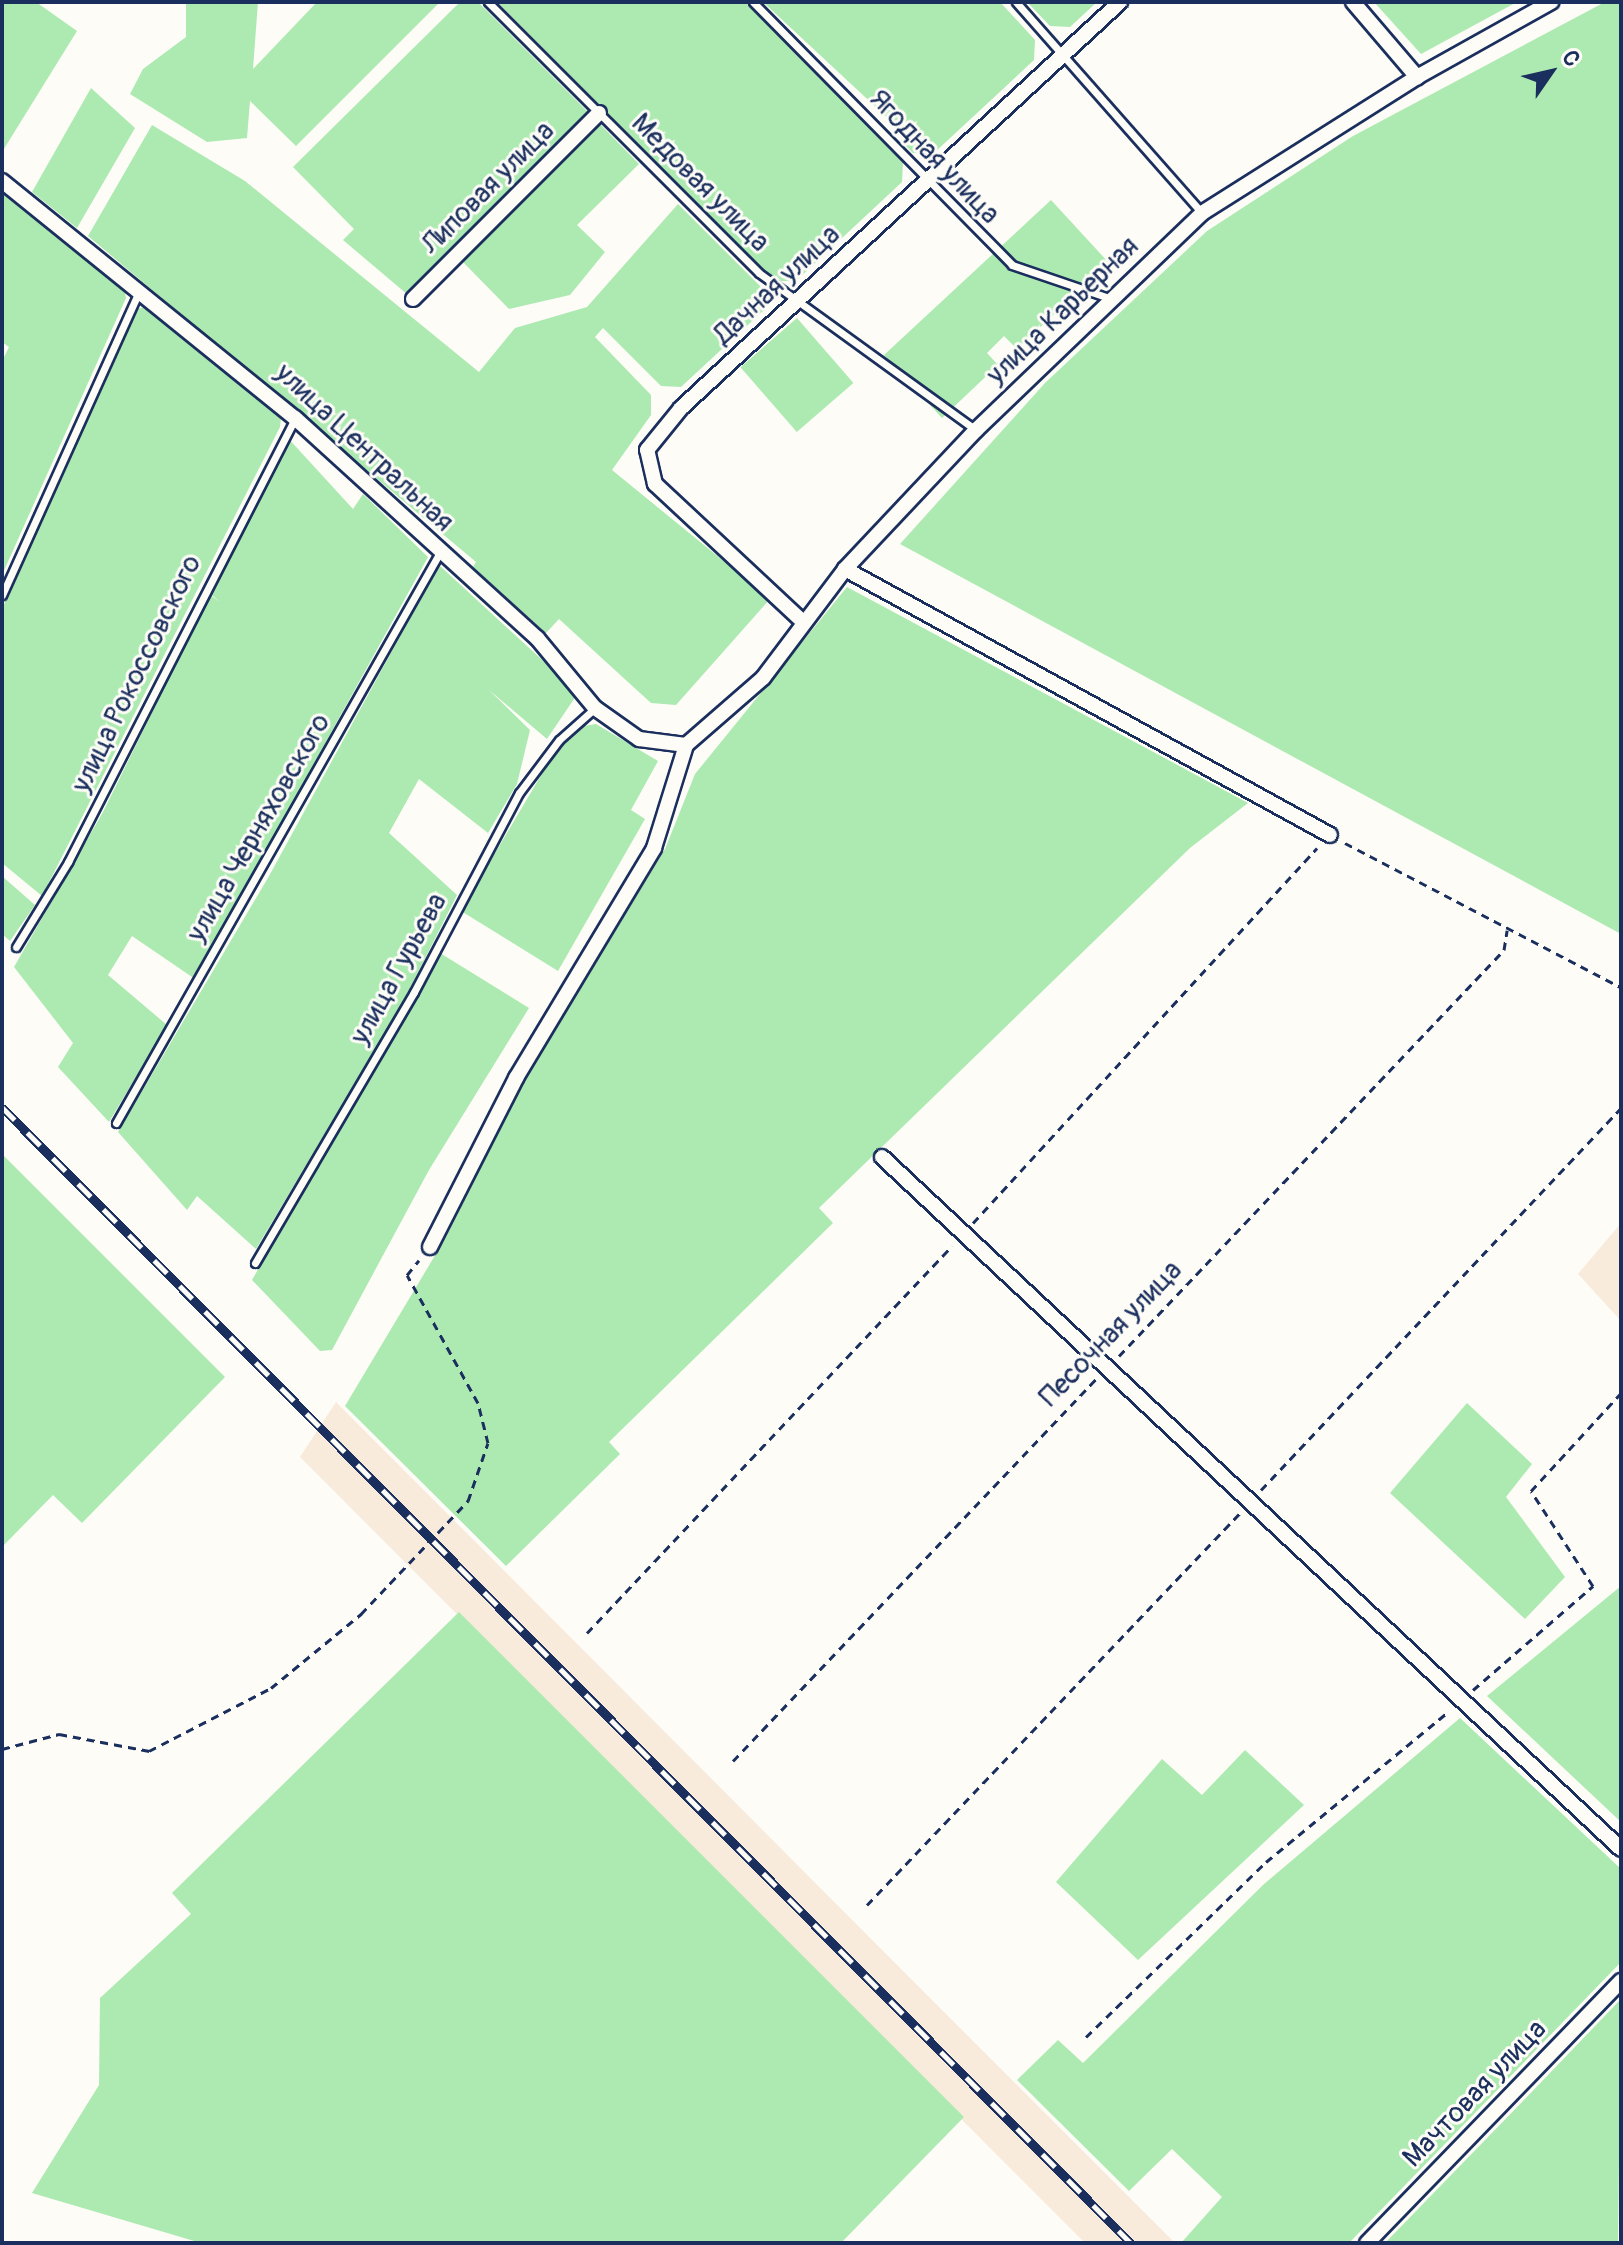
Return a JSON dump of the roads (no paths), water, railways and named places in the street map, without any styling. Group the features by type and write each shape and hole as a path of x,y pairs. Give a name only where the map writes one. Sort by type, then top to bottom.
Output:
{"street":[{"name":"Дачная улица","path":"801,620 646,467 647,450 681,408 1120,2"},
{"path":"1353,2 1417,77"},
{"name":"улица Карьерная","path":"686,745 763,678 801,620 976,430 1202,213 1417,77 1551,2"},
{"name":"Липовая улица","path":"413,299 599,113"},
{"name":"улица Центральная","path":"2,181 295,418 439,554 537,638 595,708 639,739 686,745"},
{"path":"845,569 1330,835"},
{"path":"430,1247 516,1078 654,848 686,745"},
{"path":"882,1157 1465,1698 1621,1849"},
{"name":"Мачтовая улица","path":"1367,2243 1621,1981"}],"lane":[{"name":"Медовая улица","path":"488,2 795,304 976,430"},
{"name":"Ягодная улица","path":"753,2 1012,265 1112,299"},
{"path":"1016,2 1202,213"},
{"path":"2,595 140,290"},
{"name":"улица Рокоссовского","path":"16,947 68,862 295,418"},
{"name":"улица Черняховского","path":"116,1123 439,554"},
{"name":"улица Гурьева","path":"255,1263 414,992 519,793 559,740 595,708"}],"railway":[{"path":"2,1107 1131,2243"}]}
